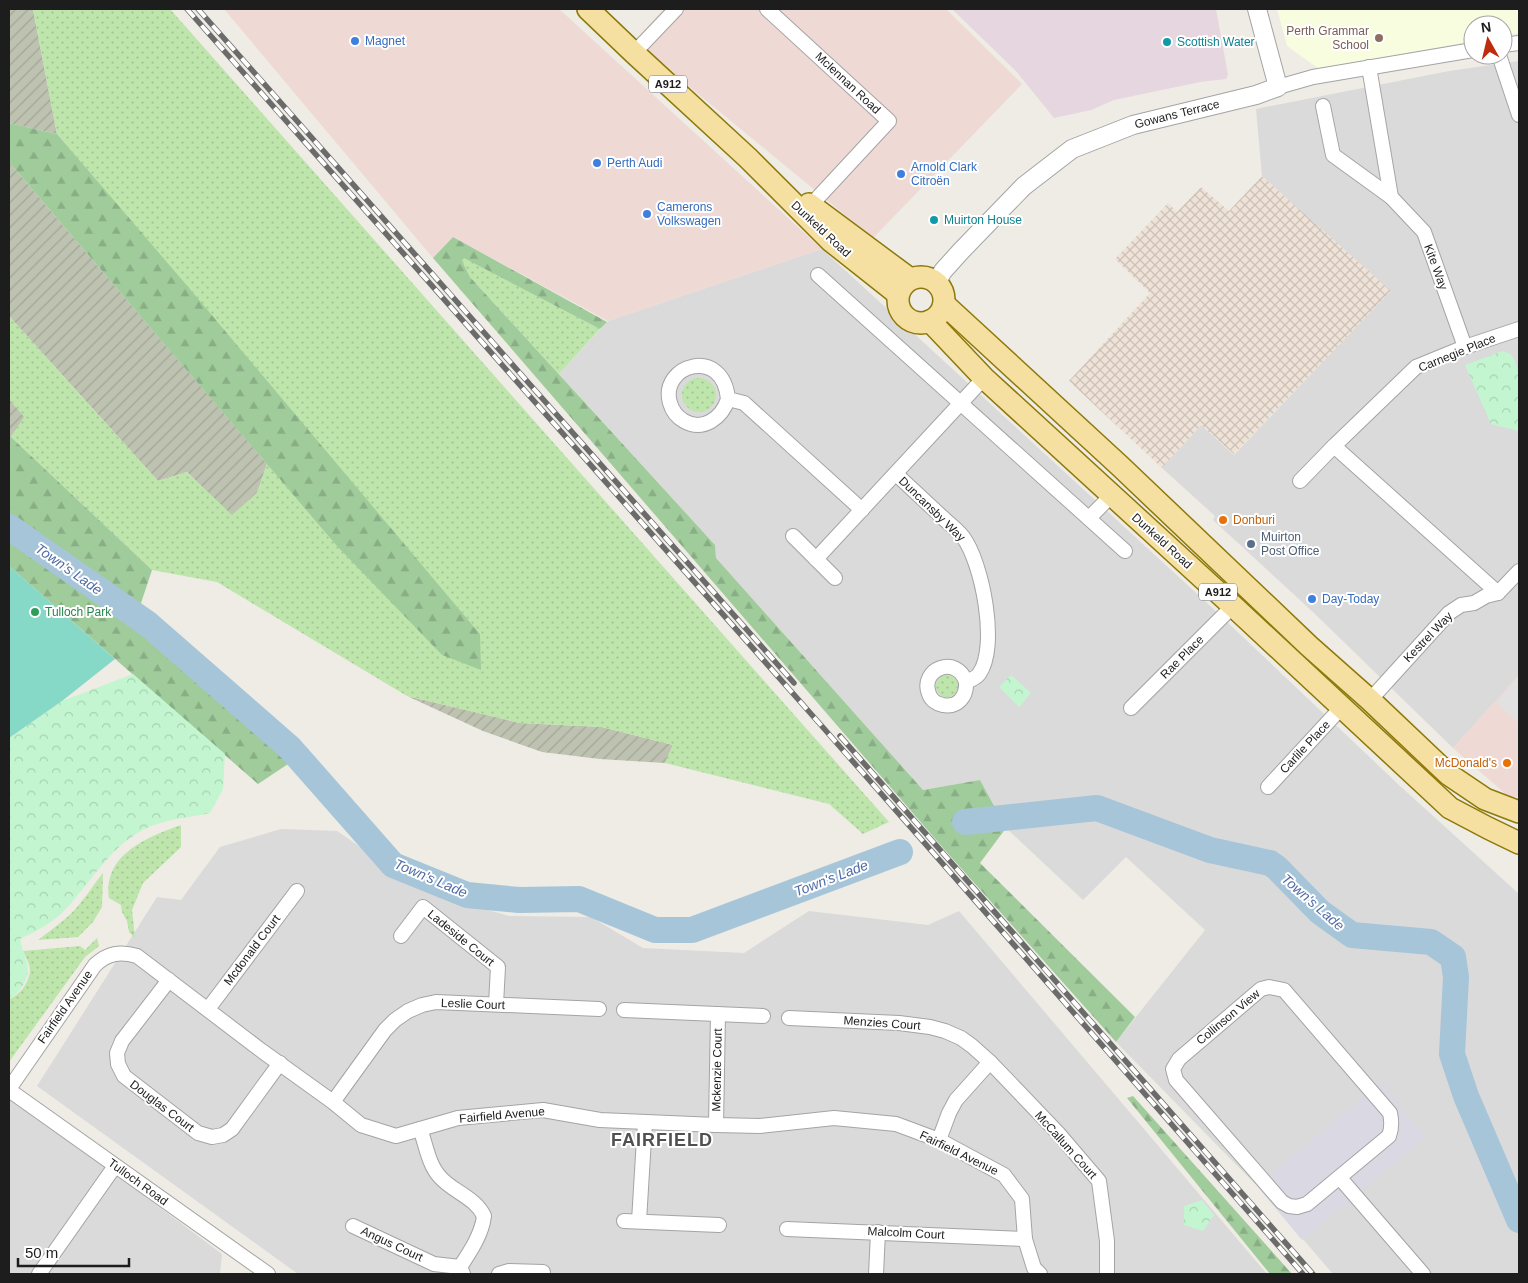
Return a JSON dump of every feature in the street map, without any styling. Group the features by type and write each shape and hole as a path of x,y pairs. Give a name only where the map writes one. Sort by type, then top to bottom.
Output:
{"main road":[{"name":"Dunkeld Road","path":"588,9 748,158 831,241 904,286"},
{"name":"Dunkeld Road","path":"748,158 811,205 904,286"},
{"path":"936,283 926,277 904,286 898,302 903,315 916,322 930,321 941,311 944,304"},
{"name":"A912","path":"936,283 942,290 944,304"},
{"name":"Dunkeld Road","path":"944,304 1120,466 1309,646 1370,700 1448,774 1485,799 1519,812"},
{"name":"Dunkeld Road","path":"930,321 984,378 1450,808 1519,843"}],"street":[{"path":"634,53 676,9"},
{"name":"Mclennan Road","path":"767,9 889,121 811,205"},
{"path":"1257,9 1278,87"},
{"name":"Gowans Terrace","path":"936,283 943,271 961,251 1024,186 1072,149 1133,125 1256,95 1313,77 1463,52"},
{"path":"1502,65 1519,115"},
{"path":"1369,67 1391,197"},
{"name":"Kite Way","path":"1323,106 1333,155 1391,197 1424,232 1465,347"},
{"path":"818,275 1125,551"},
{"name":"Carnegie Place","path":"1300,481 1416,367 1465,347 1519,329"},
{"path":"703,366 711,369 723,379 727,386 728,399 722,412 716,418 701,425 691,424 682,420 674,413 670,404 669,391 674,378 680,372 686,368 703,366"},
{"name":"Duncansby Way","path":"816,560 984,378"},
{"path":"728,399 744,403 862,510"},
{"path":"1334,446 1498,593"},
{"name":"Duncansby Way","path":"896,474 962,536 973,556 985,602 988,624 988,647 985,662 980,673 966,682"},
{"path":"1089,518 1112,495"},
{"path":"793,536 835,578"},
{"name":"Kestrel Way","path":"1370,700 1449,614 1461,605 1474,603 1486,596 1498,593 1519,571"},
{"name":"Rae Place","path":"1131,708 1233,606"},
{"name":"Carlile Place","path":"1268,786 1341,708"},
{"name":"Mcdonald Court","path":"208,1009 297,891"},
{"name":"Ladeside Court","path":"402,936 422,907 498,967 496,1004"},
{"name":"Fairfield Avenue","path":"9,1089 95,965 104,957 117,953 127,953 137,956 361,1125 396,1136 458,1118 543,1110 600,1120 716,1125 760,1126 834,1118 896,1124 939,1140 1004,1175 1022,1199 1025,1239 1034,1268 1040,1274"},
{"name":"Douglas Court","path":"169,980 122,1041 117,1053 118,1064 124,1076 163,1108 198,1133 212,1137 223,1136 232,1129 280,1063"},
{"name":"Collinson View","path":"1269,986 1284,990 1390,1113 1392,1128 1388,1136 1340,1178 1307,1204 1297,1207 1289,1206 1282,1202 1176,1080 1173,1068 1179,1059 1261,989 1269,986"},
{"name":"Leslie Court","path":"333,1102 385,1030 408,1011 422,1005 436,1002 599,1009"},
{"name":"Mckenzie Court","path":"624,1010 763,1016"},
{"name":"Mckenzie Court","path":"716,1125 718,1014"},
{"name":"Menzies Court","path":"789,1018 899,1023 930,1027 961,1038 990,1062"},
{"path":"939,1140 956,1100 990,1062"},
{"name":"McCallum Court","path":"990,1062 1058,1134 1098,1181 1107,1241 1107,1274"},
{"name":"Tulloch Road","path":"9,1089 268,1274"},
{"path":"639,1221 646,1122"},
{"name":"Angus Court","path":"353,1226 434,1264 462,1271 481,1228 484,1216 477,1204 448,1185 436,1173 420,1129"},
{"path":"39,1274 115,1166"},
{"path":"1340,1178 1423,1274"},
{"path":"624,1221 719,1225"},
{"name":"Malcolm Court","path":"787,1229 1025,1239"},
{"path":"876,1274 878,1232"},
{"path":"499,1274 509,1271 543,1272"}],"shaded area":[{"path":"9,9 33,9 57,134 9,123"},
{"path":"224,9 559,9 822,249 608,321 453,237 433,258"},
{"path":"664,9 946,9 1022,84 873,238 634,41"},
{"path":"952,9 1216,9 1228,75 1226,79 1200,82 1114,100 1091,110 1054,118 1016,71"},
{"name":"Perth Grammar School","path":"1277,9 1519,9 1519,33 1513,34 1513,15 1463,15 1463,43 1319,69 1287,46"},
{"path":"1519,61 1519,675 1453,748 1314,613 1213,520 1215,516 1162,468 1201,425 1234,455 1390,291 1262,176 1256,109 1449,71 1491,65 1513,65 1513,62"},
{"path":"9,162 267,464 257,493 232,516 187,472 158,481 9,316"},
{"path":"1262,176 1391,291 1234,454 1201,425 1162,468 1069,381 1150,293 1115,259 1168,203 1177,212 1201,187 1229,211"},
{"path":"822,249 1207,603 1399,785 1519,894 1519,1274 1333,1274 1257,1186 1116,1042 1205,930 1126,857 1083,900 1006,828 980,780 923,790 716,558 715,545 559,374 608,321"},
{"path":"9,399 25,417 11,437 9,436"},
{"name":"Tulloch Park","path":"9,566 115,659 62,701 9,738"},
{"path":"1519,675 1519,797 1508,796 1453,748"},
{"path":"1519,676 1519,724 1496,703"},
{"path":"407,696 520,723 602,727 673,745 665,763 600,759 542,752 483,731"},
{"path":"281,829 337,831 426,892 509,916 591,917 643,948 744,953 809,911 928,925 959,911 1267,1274 298,1274 37,1086 157,897 181,900 220,847"},
{"path":"1380,1083 1426,1137 1302,1240 1257,1186"},
{"path":"9,1098 27,1108 222,1254 220,1274 9,1274"}],"green space":[{"path":"33,9 170,9 889,822 863,834 829,804 665,763 673,745 602,727 520,723 407,696 217,582 152,570 11,437 24,417 9,399 9,316 158,481 187,472 232,515 257,493 267,464 442,655 480,634 57,134"},
{"path":"9,123 57,134 480,634 481,670 442,655 337,546 9,162"},
{"path":"453,237 607,322 600,329 464,258 462,261 470,277 715,545 716,558 923,790 980,780 1006,828 980,863 1135,1017 1116,1042 943,848 433,258"},
{"path":"464,257 600,329 559,374 470,277 462,261"},
{"path":"1503,351 1510,354 1517,368 1519,379 1519,431 1491,424 1465,365"},
{"path":"699,378 706,379 711,383 715,388 715,402 711,407 706,411 699,412 692,411 687,407 683,402 682,395 683,388 687,383 692,379"},
{"path":"9,436 152,570 135,621 309,750 258,784 9,566"},
{"path":"133,674 225,754 223,789 210,813 159,823 131,838 109,857 62,913 42,928 20,939 28,969 27,975 18,992 9,998 9,738 62,701"},
{"path":"947,675 955,678 958,686 955,694 947,697 939,694 936,686 939,678"},
{"path":"1011,675 1031,693 1019,707 999,687"},
{"path":"181,825 181,847 143,883 132,910 135,938 129,932 121,905 109,898 109,883 113,870 120,859 142,842"},
{"path":"103,873 102,907 93,922 78,937 38,940 72,912"},
{"path":"97,938 99,946 85,957 9,1062 9,999 23,988 28,980 30,971 29,963 23,951 80,946 85,950"},
{"path":"1133,1096 1292,1274 1270,1274 1127,1098"},
{"path":"1202,1200 1214,1215 1203,1231 1184,1225 1184,1206"}],"waterway":[{"name":"Town's Lade","path":"9,527 148,624 290,748 393,865 467,895 519,900 579,899 655,930 692,930 900,852"},
{"name":"Town's Lade","path":"965,822 1097,808 1210,850 1270,863 1320,912 1352,935 1431,942 1453,957 1456,977 1452,1054 1466,1096 1519,1220"}],"railway":[{"path":"187,9 820,724 1303,1274"},
{"path":"198,9 794,683"},
{"path":"840,736 1313,1274"}],"place":[{"name":"Perth Grammar School","path":"1379,38"},
{"name":"Magnet","path":"355,41"},
{"name":"Scottish Water","path":"1167,42"},
{"name":"Perth Audi","path":"597,163"},
{"name":"Arnold Clark Citroën","path":"901,174"},
{"name":"Camerons Volkswagen","path":"647,214"},
{"name":"Muirton House","path":"934,220"},
{"name":"Donburi","path":"1223,520"},
{"name":"Muirton Post Office","path":"1251,544"},
{"name":"Day-Today","path":"1312,599"},
{"name":"Tulloch Park","path":"35,612"},
{"name":"McDonald's","path":"1507,763"}],"district":[{"name":"FAIRFIELD","path":"662,1140"}]}
